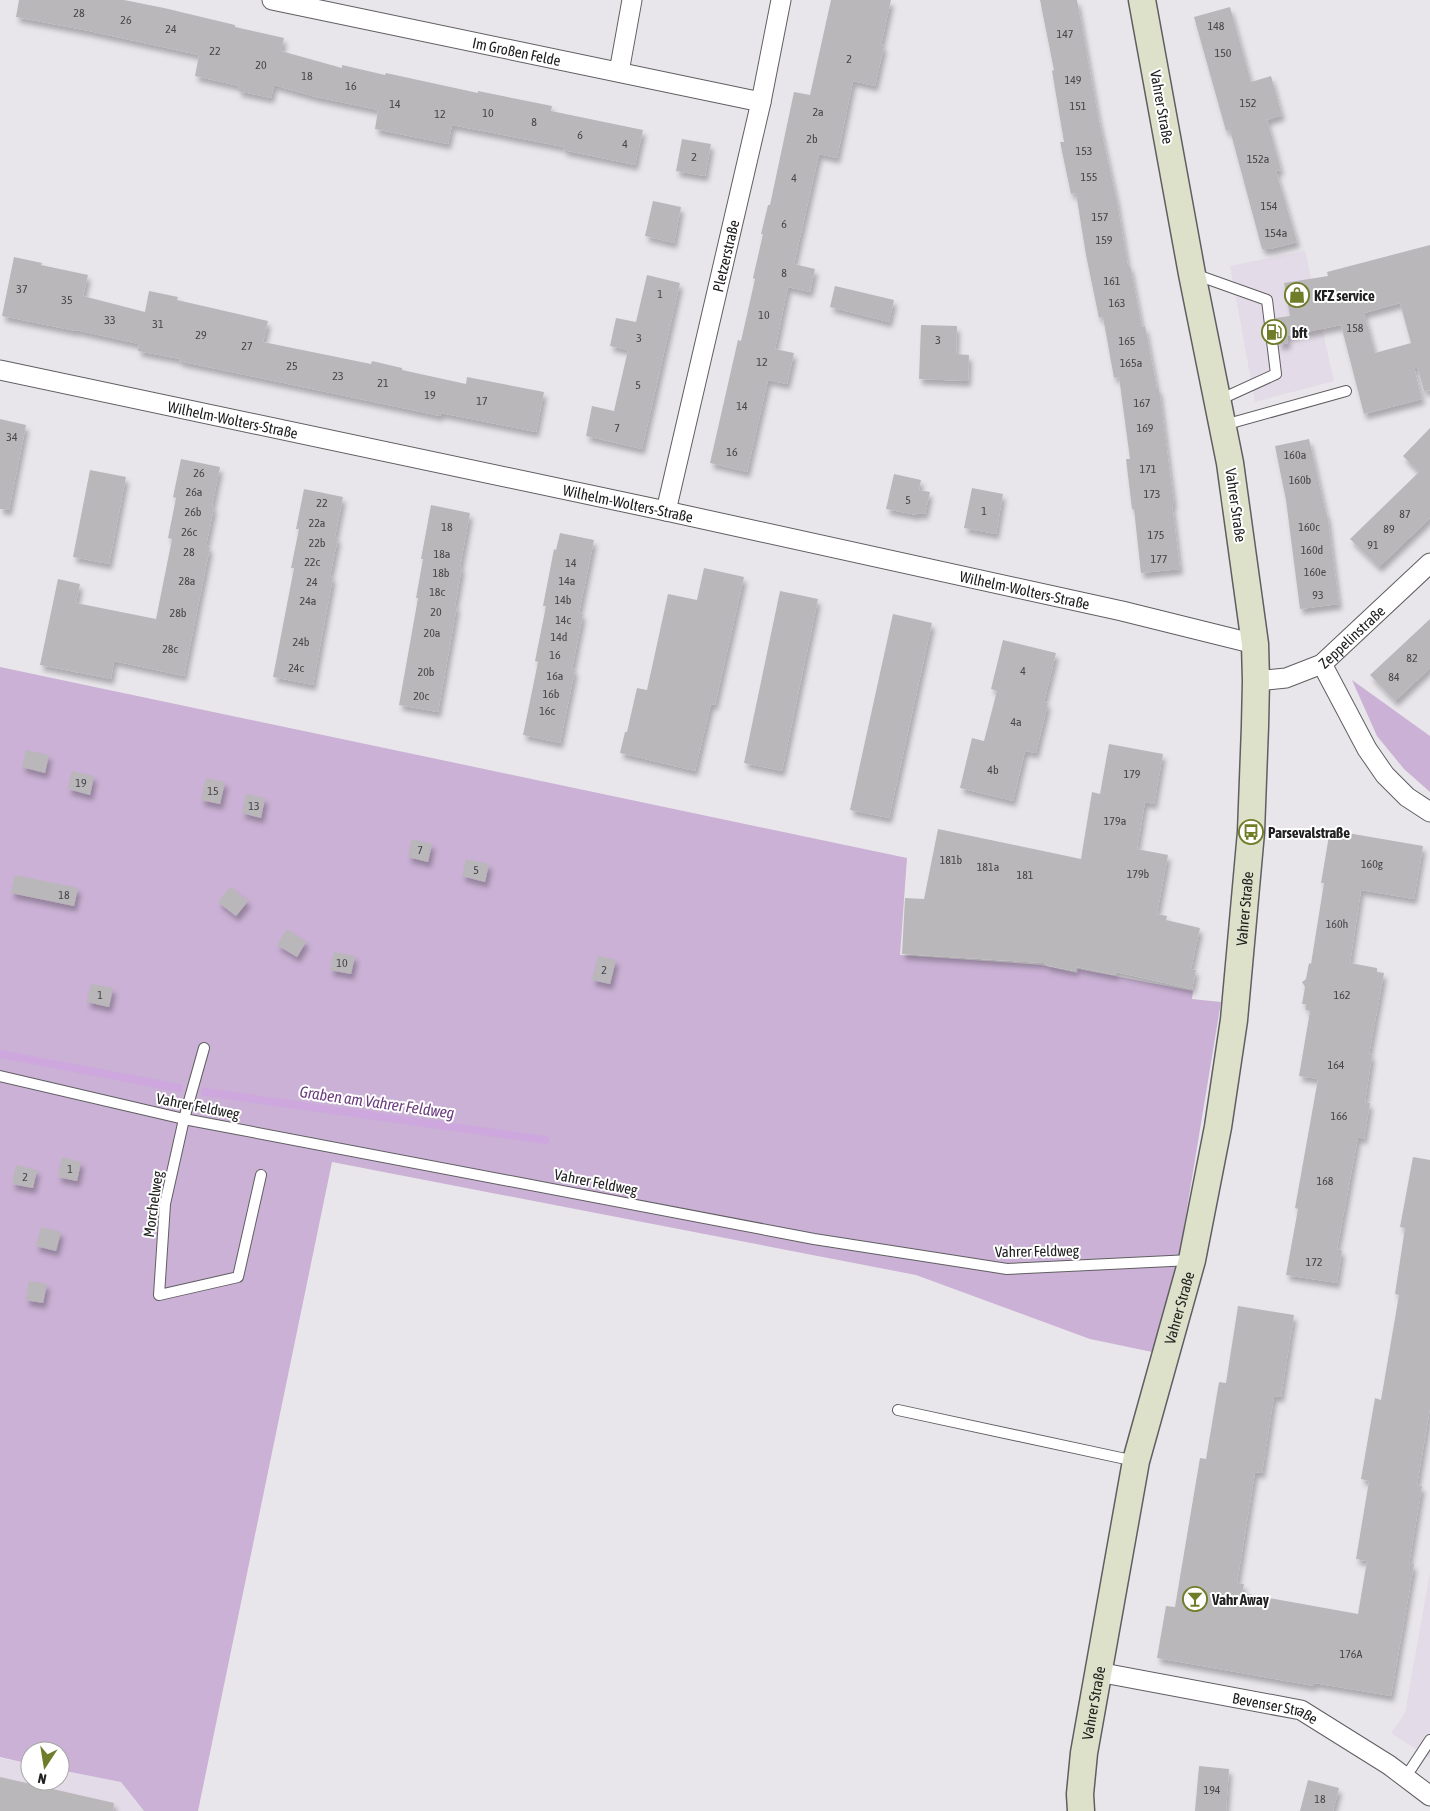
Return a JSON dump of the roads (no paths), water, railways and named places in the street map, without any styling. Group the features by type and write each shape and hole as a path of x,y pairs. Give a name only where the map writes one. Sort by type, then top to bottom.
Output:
{"main road":[{"name":"Vahrer Straße","path":"1081,1811 1080,1794 1084,1753 1136,1461 1192,1260 1218,1127 1234,1020 1250,832 1256,681 1255,644 1230,463 1192,274 1142,0"}],"street":[{"name":"Im Großen Felde","path":"272,0 761,102"},
{"path":"619,72 632,0"},
{"name":"Pletzerstraße","path":"666,511 761,102 781,0"},
{"name":"Wilhelm-Wolters-Straße","path":"0,370 666,511 1122,611 1255,644"},
{"name":"Zeppelinstraße","path":"1256,681 1286,678 1322,664 1430,563"},
{"path":"1322,664 1367,749 1385,775 1408,797 1430,812"},
{"name":"Bevenser Straße","path":"1098,1672 1301,1710 1389,1765 1430,1796"}],"lane":[{"path":"1192,274 1267,300 1276,374 1220,413"},
{"path":"1220,413 1346,391"},
{"name":"Morchelweg","path":"204,1048 184,1119 165,1204 159,1295 238,1277 261,1176"},
{"name":"Vahrer Feldweg","path":"0,1076 184,1119 814,1239 1007,1269 1192,1260"},
{"path":"898,1410 1136,1461"},
{"path":"1405,1778 1430,1740"}],"waterway":[{"name":"Graben am Vahrer Feldweg","path":"0,1054 179,1088"},
{"name":"Graben am Vahrer Feldweg","path":"205,1092 545,1140"}],"place":[{"name":"KFZ service","path":"1297,295"},
{"name":"bft","path":"1274,332"},
{"name":"Parsevalstraße","path":"1251,832"},
{"name":"Vahr Away","path":"1195,1599"}]}
